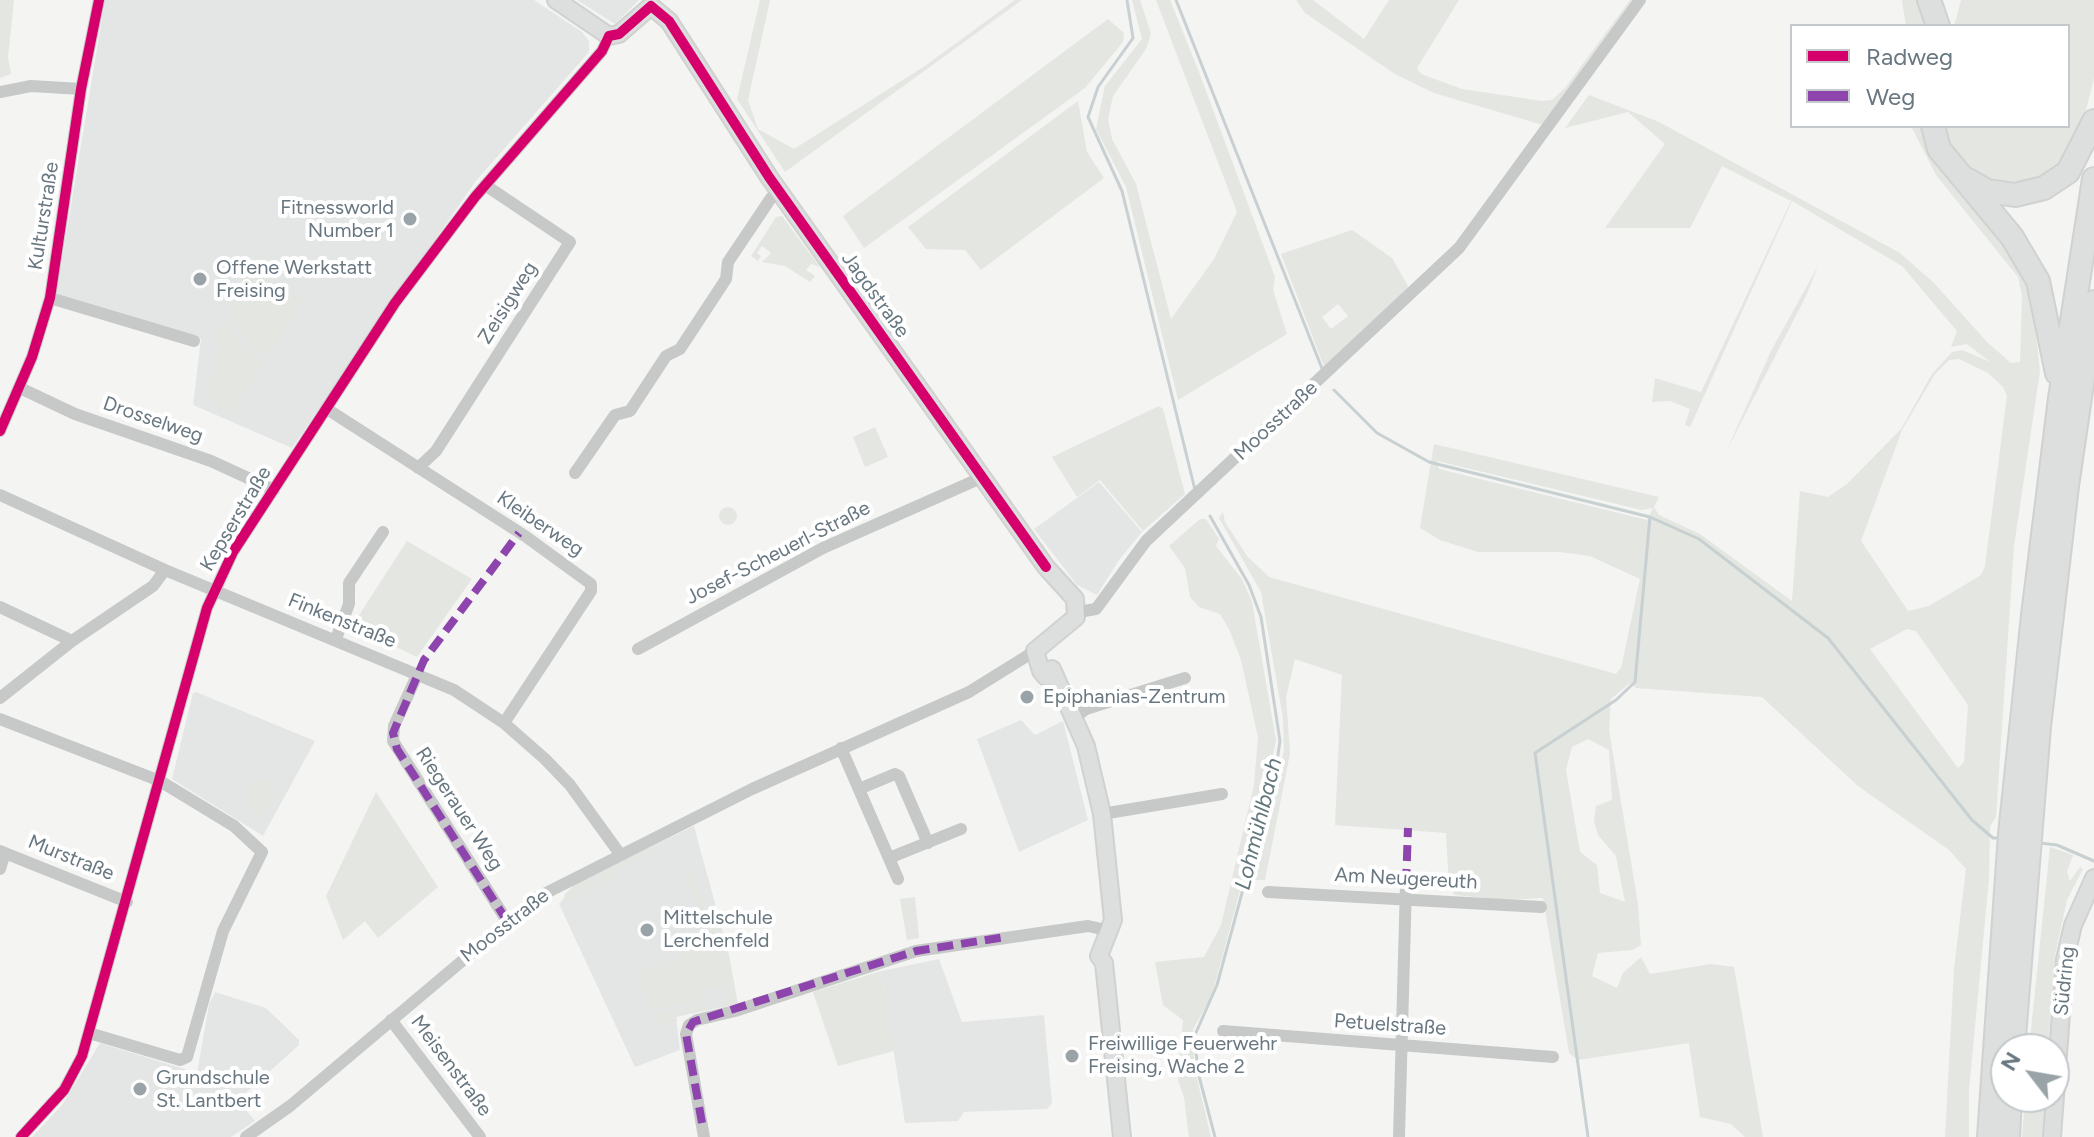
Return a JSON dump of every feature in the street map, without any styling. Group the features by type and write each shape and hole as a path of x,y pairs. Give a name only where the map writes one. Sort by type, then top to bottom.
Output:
{"highway":[{"path":"1929,0 1939,24"},
{"path":"1941,24 1948,0"},
{"path":"1959,175 1987,191 2015,195 2044,188 2068,172 2094,121"},
{"path":"1934,128 1939,149 2012,237 2038,281 2052,341 2060,398"},
{"path":"1989,1137 2060,398 2094,179"},
{"path":"2013,1033 2019,842 2094,302"},
{"path":"2008,1137 2009,1113"}],"street":[{"name":"Kulturstraße","path":"0,431 20,388 50,298 81,89 99,0"},
{"path":"556,0 609,36"},
{"name":"Moosstraße","path":"246,1137 290,1106 507,921 558,885 841,748 969,692 1035,654 1074,619 1076,609 1096,609 1135,553 1459,248 1640,0"},
{"name":"Jagdstraße","path":"609,36 619,34 648,6 672,29 703,69 780,193 1055,579 1072,594 1076,609"},
{"name":"Kepserstraße","path":"21,1137 70,1082 89,1033 214,591 233,552 395,303 485,185 602,51 609,36"},
{"path":"0,92 31,86 81,89"},
{"name":"Zeisigweg","path":"418,468 436,451 570,242 485,185"},
{"path":"575,473 615,415 630,411 666,356 680,349 726,279 728,262 771,198 780,193"},
{"path":"50,298 194,341"},
{"name":"Drosselweg","path":"20,388 75,414 227,467 274,490"},
{"name":"Kleiberweg","path":"327,409 525,536 592,586 504,723"},
{"name":"Josef-Scheuerl-Straße","path":"638,649 823,548 983,477"},
{"name":"Finkenstraße","path":"0,495 165,570 454,690 504,723 570,785 620,854"},
{"path":"336,639 349,604 349,583 383,532"},
{"path":"0,698 72,641 153,586 165,570"},
{"path":"0,607 72,641"},
{"path":"1035,654 1041,671 1053,677 1076,716 1102,814 1114,908 1111,933 1099,956 1104,963 1122,1137"},
{"name":"Riegerauer Weg","path":"418,673 394,726 393,741 507,921"},
{"path":"1076,716 1086,709 1185,678"},
{"path":"0,719 160,781 234,826 260,847 261,857 223,931 187,1057 180,1060 89,1033"},
{"path":"841,748 898,879"},
{"path":"859,789 895,774 899,776 928,843"},
{"path":"1102,814 1222,794"},
{"path":"889,858 961,829"},
{"path":"0,869 2,852"},
{"name":"Murstraße","path":"2,852 127,902"},
{"name":"Südring","path":"2052,1137 2065,959 2073,925 2094,878"},
{"path":"1399,1137 1406,885"},
{"name":"Am Neugereuth","path":"1268,892 1541,907"},
{"path":"704,1137 686,1031 697,1020 916,951 1088,926 1111,933"},
{"name":"Meisenstraße","path":"391,1020 480,1137"},
{"name":"Petuelstraße","path":"1223,1031 1553,1057"}],"shaded area":[{"path":"0,0 14,0 8,57 11,74 0,78"},
{"path":"105,0 534,0 582,32 589,41 589,52 475,182 292,448 193,405 201,339 56,296"},
{"path":"577,0 639,0 615,24"},
{"path":"760,0 770,0 748,100 758,129 794,149 925,66 1015,0 1022,0 785,172 737,99"},
{"path":"1132,0 1140,0 1151,34 1146,49 1113,96 1108,119 1112,139 1136,184 1171,319 1214,259 1237,212 1156,0 1170,0 1199,72 1275,277 1273,290 1287,334 1178,400 1126,187 1096,129 1105,86 1142,39"},
{"path":"1296,0 1313,0 1364,39 1389,0 1459,0 1417,68 1421,74 1462,89 1542,101 1552,100 1565,88 1630,0 1634,0 1543,125 1434,93 1395,74 1305,13"},
{"path":"1902,0 1921,0 1924,24 1906,24"},
{"path":"1961,0 2094,0 2094,78 2079,138 2066,160 2050,174 2027,184 2009,186 1975,177 1951,152 1943,128 2070,128 2070,24 1955,24"},
{"path":"1108,19 1124,33 1123,42 1085,88 864,248 843,216"},
{"path":"1589,95 1659,122 1900,253 1934,283 1987,342 2011,363 2020,362 2022,296 2018,277 1936,175 1912,128 1921,128 1938,168 1990,223 2018,264 2032,298 2040,371 2014,546 1996,817 1990,826 1989,878 1969,1090 1969,1137 1945,1137 1954,969 1966,869 1949,850 1858,786 1762,697 1636,688 1630,683 1611,699 1609,730 1638,904 1641,945 1632,950 1598,953 1592,976 1617,988 1623,973 1641,957 1650,974 1711,964 1734,967 1763,1137 1745,1137 1731,1124 1700,1117 1689,1043 1578,1060 1569,1053 1543,898 1505,900 1455,895 1449,887 1446,833 1335,825 1342,675 1295,659 1286,697 1290,753 1265,880 1250,880 1284,751 1283,718 1261,592 1219,518 1223,512 1225,522 1247,556 1269,577 1616,674 1621,668 1640,579 1590,556 1560,552 1478,552 1440,540 1420,528 1434,444 1659,497 1654,507 1659,515 1700,534 1792,601 1800,491 1828,497 1847,484 1901,429 1932,374 1952,352 1962,350 1990,362 1967,344 1951,347 1957,331 1902,266 1792,201 1690,427 1685,425 1690,409 1670,401 1652,402 1655,378 1701,392 1791,201 1722,166 1690,228 1605,228 1665,144 1628,112 1565,128","holes":["1959,359 1988,373 2003,387 2007,396 1985,566 1981,575 1929,606 1908,611 1861,541 1902,430 1935,374 1949,360","1437,461 1642,510 1653,508 1647,520 1439,469","1907,629 1916,631 1968,705 1964,762 1958,768 1870,649","1588,739 1609,750 1612,800 1596,806 1594,821 1598,835 1616,856 1625,902 1600,893 1597,865 1580,852 1566,770 1572,747"]},
{"path":"1078,101 1087,152 1104,178 981,270 965,250 926,249 908,227"},
{"path":"782,216 820,267 811,264 806,270 815,276 810,282 785,266 762,262 771,253 762,246 757,253 761,256 758,261 751,256 776,217"},
{"path":"1352,230 1392,258 1408,286 1406,292 1325,369 1281,254","holes":["1338,304 1348,316 1331,329 1322,317"]},
{"path":"261,255 268,258 261,275 281,284 303,302 268,357 245,339 230,308 250,261"},
{"path":"1818,266 1806,296 1727,450 1771,351"},
{"path":"227,322 244,348 264,363 231,414 204,399 221,347 213,343 220,326"},
{"path":"1159,406 1163,409 1185,494 1143,531 1100,480 1077,497 1052,457"},
{"path":"875,427 888,457 865,467 853,437"},
{"path":"1099,482 1142,532 1119,560 1097,595 1077,585 1034,529"},
{"path":"724,507 732,507 737,516 735,523 724,525 719,520 719,512"},
{"path":"1200,519 1206,519 1219,539 1216,546 1242,579 1252,602 1276,740 1262,808 1211,998 1193,1029 1194,1066 1211,1137 1189,1137 1184,1097 1178,1080 1183,1020 1163,1005 1155,962 1204,957 1221,925 1254,785 1258,737 1241,660 1229,629 1220,614 1199,607 1190,597 1185,568 1169,546"},
{"path":"407,541 472,579 417,657 352,626"},
{"path":"193,693 315,741 263,836 172,779"},
{"path":"1021,720 1035,735 1063,721 1088,820 1019,852 977,739"},
{"path":"256,776 271,782 278,793 262,814 254,814 243,805"},
{"path":"376,792 438,887 378,938 365,921 343,940 326,896"},
{"name":"Mittelschule Lerchenfeld","path":"694,826 729,955 738,1004 676,1017 680,1050 635,1067 559,904 575,884"},
{"path":"2050,847 2073,855 2067,872 2070,881 2080,867 2083,869 2067,900 2055,955 2049,1033 2031,1033"},
{"path":"648,849 651,856 612,873 615,880 605,884 600,872"},
{"path":"692,871 729,961 737,1003 726,1005 722,985 704,988 705,1002 673,1007 658,968 678,960 676,955 712,940 685,874"},
{"path":"591,876 596,888 567,902 564,895 575,884"},
{"path":"915,897 919,938 907,940 900,899"},
{"path":"939,959 962,1022 1044,1015 1052,1103 1047,1109 964,1112 958,1121 905,1123 881,971"},
{"path":"653,965 670,1007 652,1010 636,972"},
{"path":"881,971 894,1051 838,1066 813,992"},
{"path":"215,992 266,1008 299,1040 299,1045 238,1100 255,1121 231,1137 32,1137 62,1105 100,1043 197,1073 209,1004"},
{"path":"709,1005 710,1009 676,1016 677,1021 658,1025 654,1013"},
{"path":"2024,1113 2045,1113 2044,1137 2022,1137"}],"waterway":[{"name":"Lohmühlbach","path":"1127,0 1133,38 1098,87 1088,117 1122,191 1195,490"},
{"path":"1176,0 1323,371"},
{"path":"1334,390 1377,433 1429,462 1650,517 1699,539 1828,638 1972,820 1993,838 2001,838"},
{"name":"Lohmühlbach","path":"1210,516 1249,585 1261,617 1280,741 1276,768 1217,985 1194,1037 1199,1076 1215,1137"},
{"path":"1588,1137 1535,753 1616,700 1635,682 1650,517"},
{"path":"2040,843 2057,845 2094,861"}],"marked path":[{"path":"507,921 397,749 393,733 424,660 519,533"},
{"path":"1406,885 1408,828"},
{"path":"702,1123 686,1034 693,1022 916,951 1005,937"}],"cycle path":[{"path":"0,431 32,357 50,298 81,89 99,0"},
{"path":"609,36 619,34 651,6 669,21 769,177 1046,567"},
{"path":"21,1137 64,1090 82,1056 207,608 233,552 395,303 475,197 602,51 609,36"}],"place":[{"name":"Fitnessworld Number 1","path":"410,219"},
{"name":"Offene Werkstatt Freising","path":"200,279"},
{"name":"Epiphanias-Zentrum","path":"1027,697"},
{"name":"Mittelschule Lerchenfeld","path":"647,930"},
{"name":"Freiwillige Feuerwehr Freising, Wache 2","path":"1072,1056"},
{"name":"Grundschule St. Lantbert","path":"140,1089"}]}
